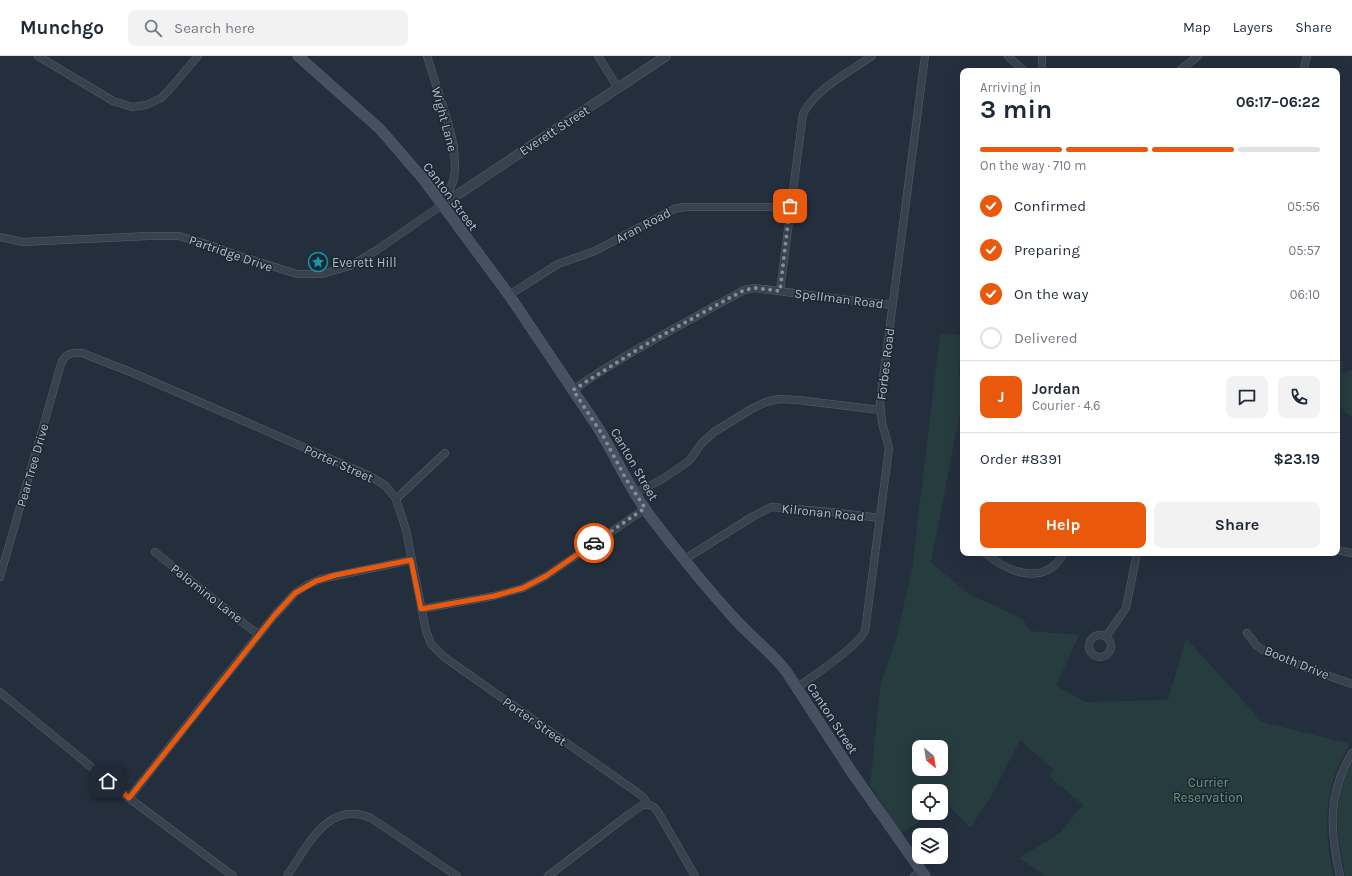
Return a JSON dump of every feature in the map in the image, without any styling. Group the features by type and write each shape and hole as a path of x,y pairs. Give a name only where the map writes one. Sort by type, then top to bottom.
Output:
{"main road":[{"name":"Canton Street","path":"298,56 382,131 424,180 508,295 573,390 602,434 634,494 684,559 734,618 776,659 797,688 920,874"}],"street":[{"path":"38,56 113,101 132,107 146,105 161,98 198,56"},
{"name":"Wight Lane","path":"427,56 450,128 455,157 454,179 442,205"},
{"path":"598,56 618,88"},
{"name":"Everett Street","path":"442,205 666,56"},
{"path":"780,291 803,114 808,104 817,94 872,56"},
{"name":"Forbes Road","path":"797,688 862,638 865,631 889,448 880,410 880,402 925,56"},
{"path":"1008,56 1021,68"},
{"path":"1042,56 1042,68"},
{"path":"1183,68 1198,56"},
{"path":"1304,68 1307,56"},
{"name":"Partridge Drive","path":"0,237 22,242 179,236 210,245 287,272 297,274 322,274 350,266 442,205"},
{"name":"Aran Road","path":"508,295 558,264 595,250 674,209 684,207 790,206"},
{"name":"Spellman Road","path":"573,390 639,348 744,290 755,288 840,300 892,305"},
{"name":"Porter Street","path":"66,355 75,352 82,353 125,370 364,473 381,482 390,490 396,499 406,530 421,609 428,638 431,644 439,653 644,798 647,804 658,812 695,876"},
{"name":"Pear Tree Drive","path":"0,577 61,364 66,355"},
{"path":"634,494 661,480 689,461 701,444 714,432 753,408 766,402 779,399 798,400 880,410"},
{"path":"396,499 445,452"},
{"name":"Kilronan Road","path":"684,559 771,507 880,518"},
{"path":"421,609 494,596 523,588 546,576 645,508"},
{"path":"1340,551 1352,553"},
{"name":"Palomino Lane","path":"155,552 260,634"},
{"path":"989,556 1018,572 1032,574 1043,573 1057,563 1062,556"},
{"path":"1106,637 1126,608 1136,556"},
{"path":"129,798 290,598 301,589 312,583 336,575 411,560"},
{"name":"Booth Drive","path":"1247,633 1257,646 1263,650 1352,684"},
{"path":"0,692 129,798 234,876"},
{"path":"1340,876 1332,831 1333,807 1343,768 1352,754"},
{"path":"548,876 628,815 641,806 647,804"},
{"path":"287,876 313,838 325,824 336,817 352,814 371,818 457,876"}],"green space":[{"name":"Currier Reservation","path":"940,334 960,335 960,363 958,374 960,378 960,412 931,562 967,593 1023,619 1030,631 1079,635 1056,686 1086,702 1168,700 1186,638 1262,722 1350,744 1337,769 1328,808 1327,822 1329,850 1334,876 1046,876 1019,858 1061,832 1083,805 1049,776 1054,770 1020,740 992,795 970,828 948,805 948,784 912,784 912,820 922,820 901,834 870,785 881,683 896,640 912,569"},
{"path":"1340,354 1344,368 1340,369"},
{"path":"1352,370 1352,416 1346,413 1340,406 1341,373"},
{"path":"1352,763 1352,876 1345,876 1338,832 1338,804 1345,777"}],"way so far":[{"path":"594,543 645,508 634,494 602,434 573,390 583,382 627,355 744,290 755,288 780,291 790,206"}],"place":[{"name":"Everett Hill","path":"318,262"}],"route":[{"path":"108,781 129,798 274,616 295,593 307,585 336,575 411,560 421,609 494,596 523,588 546,576 594,543"}]}
